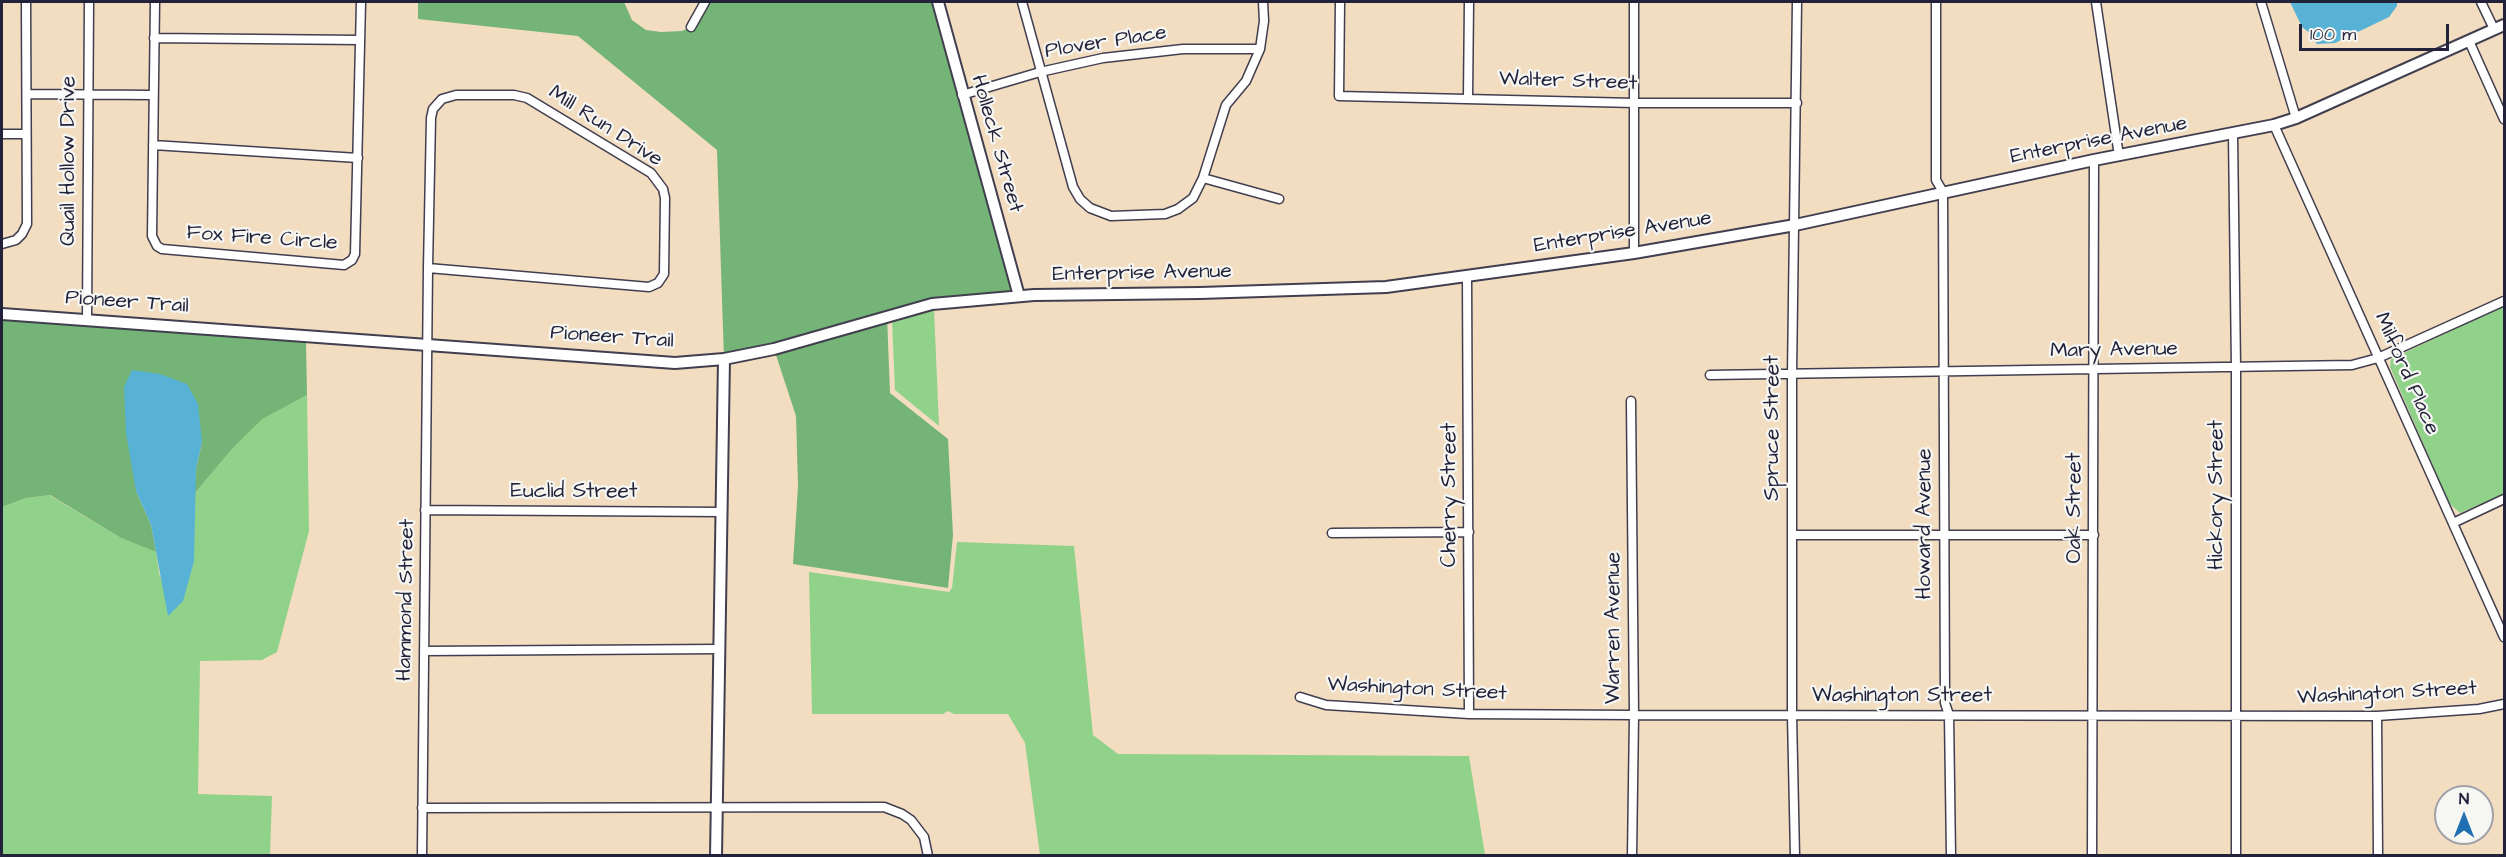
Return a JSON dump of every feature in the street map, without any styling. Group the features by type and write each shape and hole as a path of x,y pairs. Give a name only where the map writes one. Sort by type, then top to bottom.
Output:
{"street":[{"path":"2,244 16,240 27,224 26,2"},
{"name":"Quail Hollow Drive","path":"87,320 89,2"},
{"name":"Fox Fire Circle","path":"155,2 152,236 157,246 162,249 344,265 352,260 355,254 361,2"},
{"path":"691,27 705,2"},
{"name":"Holleck Street","path":"938,2 1019,296"},
{"path":"1022,2 1073,187 1080,199 1090,208 1111,216 1165,214 1178,209 1193,198 1203,178 1226,105 1246,81 1260,49 1264,21 1263,2"},
{"name":"Walter Street","path":"1340,2 1339,96 1468,97 1635,103 1797,103"},
{"path":"1468,97 1469,2"},
{"path":"1634,2 1634,253"},
{"name":"Spruce Street","path":"1795,855 1792,715 1792,375 1797,2"},
{"name":"Howard Avenue","path":"1936,2 1936,180 1943,192 1945,704 1948,715 1951,855"},
{"path":"2096,2 2119,156"},
{"path":"2261,2 2296,118"},
{"path":"2481,2 2499,27"},
{"name":"Enterprise Avenue","path":"724,359 823,336 932,304 1019,296 1189,294 1386,287 1634,253 1795,225 2094,160 2274,125 2296,118 2499,27"},
{"path":"154,38 360,40"},
{"path":"2469,41 2505,119"},
{"name":"Plover Place","path":"962,95 1040,72 1103,58 1183,49 1260,49"},
{"path":"27,94 153,95"},
{"name":"Mill Run Drive","path":"427,344 428,268 431,118 433,109 442,99 456,95 514,95 527,98 651,172 663,189 665,198 664,274 658,283 649,287 428,268"},
{"name":"Milford Place","path":"2274,125 2505,637"},
{"path":"2,134 26,134"},
{"name":"Hickory Street","path":"2233,134 2236,368 2236,855"},
{"path":"153,145 358,158"},
{"name":"Oak Street","path":"2092,855 2094,160"},
{"path":"1203,178 1279,199"},
{"name":"Cherry Street","path":"1467,277 1468,714"},
{"name":"Mary Avenue","path":"1710,375 2352,365 2378,358 2505,301"},
{"name":"Pioneer Trail","path":"2,314 675,363 724,359"},
{"name":"Hammond Street","path":"422,855 427,344"},
{"path":"716,855 724,359"},
{"name":"Warren Avenue","path":"1631,401 1634,714 1632,855"},
{"path":"2453,522 2505,499"},
{"name":"Euclid Street","path":"425,510 722,512"},
{"path":"1332,533 1469,532"},
{"path":"1792,535 2094,535"},
{"path":"424,651 720,649"},
{"name":"Washington Street","path":"1300,697 1326,705 1468,714 2377,716 2479,709 2505,704"},
{"path":"2377,716 2378,855"},
{"path":"422,808 884,807 911,820 924,837 928,855"}],"green space":[{"path":"418,2 624,2 632,20 646,30 661,32 682,31 691,27 705,2 939,2 1019,296 887,316 890,393 948,439 953,535 948,588 793,564 798,486 796,416 774,349 724,359 717,150 578,36 418,19"},
{"path":"2504,306 2504,494 2460,513 2449,503 2390,367 2391,359"},
{"path":"934,309 939,426 895,390 892,320"},
{"path":"2,320 306,341 307,395 262,419 233,448 194,494 196,469 202,442 136,491 151,525 156,552 121,538 50,495 26,498 2,507"},
{"path":"307,395 309,531 277,652 262,660 200,661 198,794 272,796 270,855 2,855 2,507 26,498 49,495 121,538 156,552 160,578 194,503 194,494 262,418"},
{"path":"957,542 1074,546 1093,735 1118,754 1469,756 1485,855 1040,855 1025,743 1008,714 954,714 948,711 943,714 812,714 809,572 949,592 952,588"}],"water":[{"path":"2290,2 2397,2 2397,6 2389,17 2335,43 2317,44 2311,34 2302,27"},
{"path":"132,370 160,374 187,384 198,404 202,442 196,469 194,561 183,601 168,616 151,525 136,491 126,433 124,387"}]}
